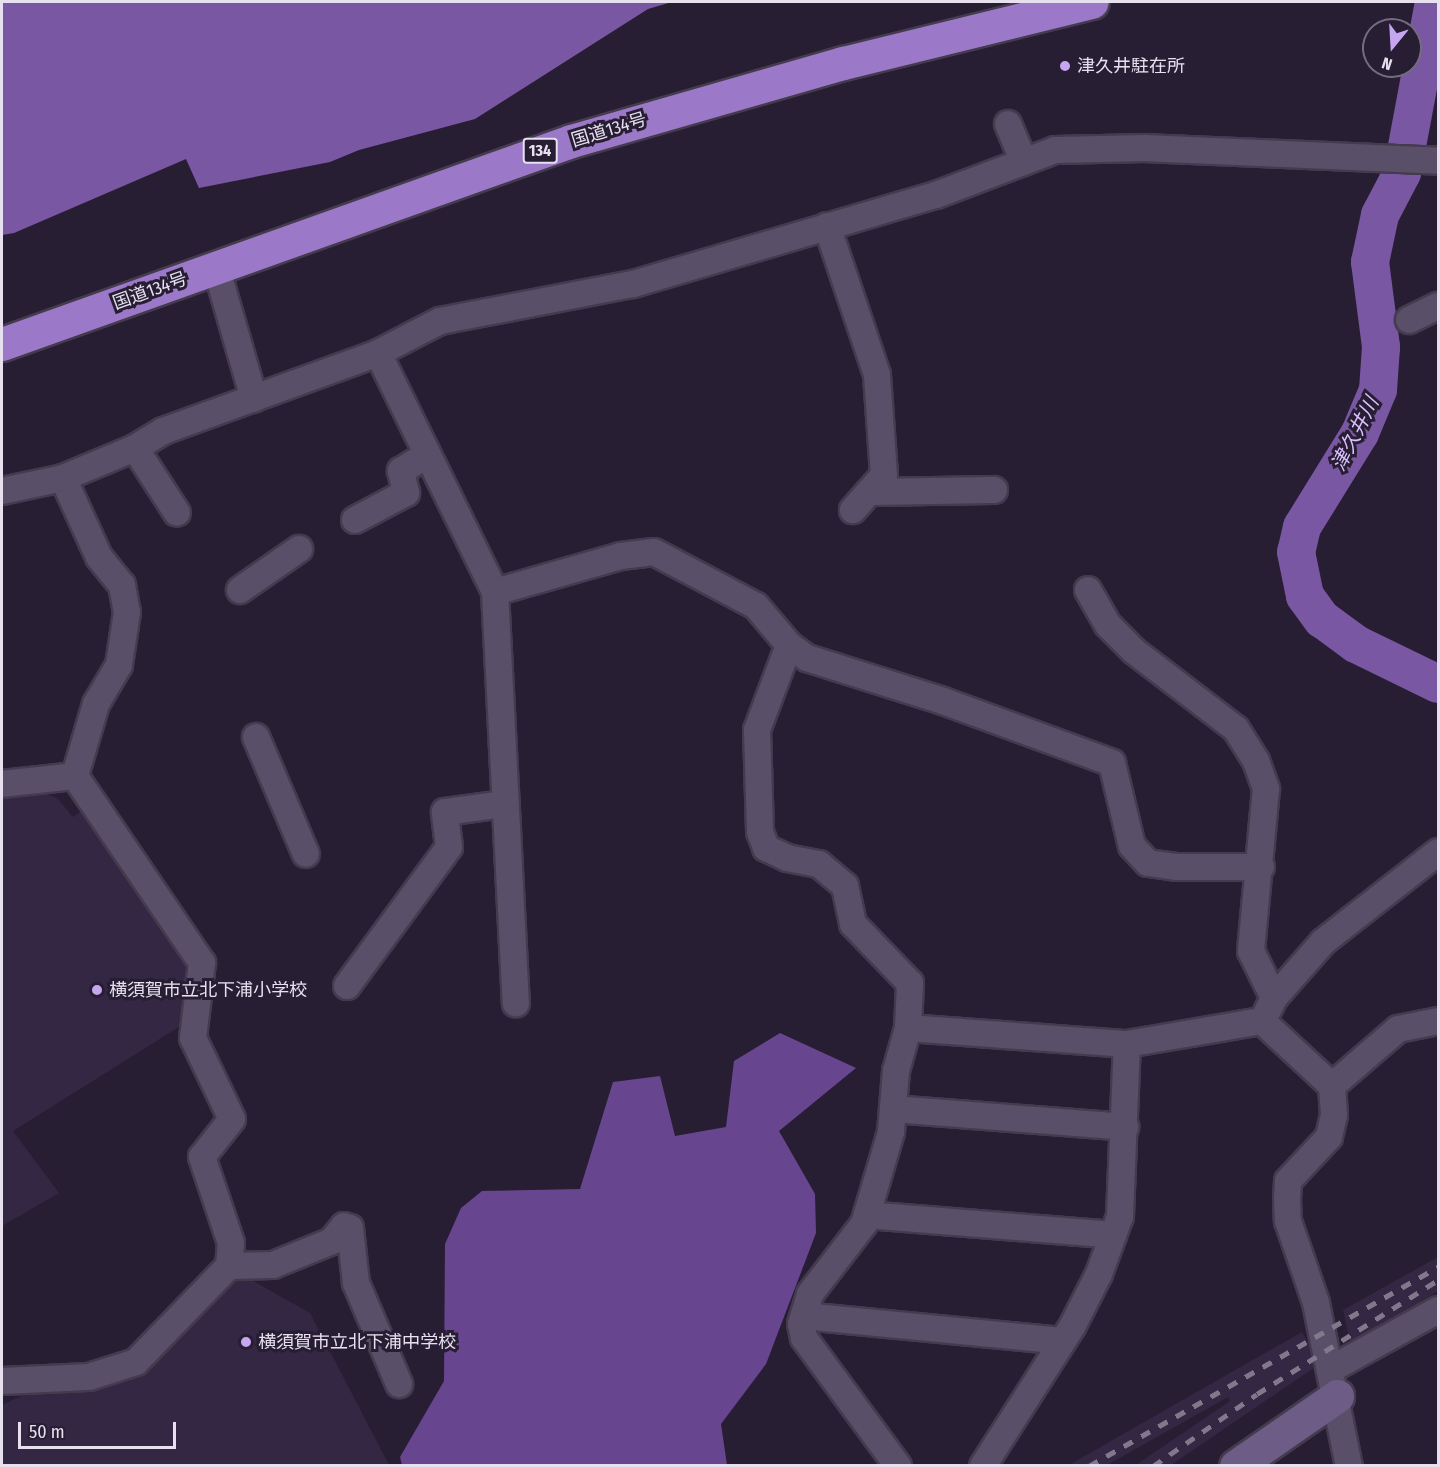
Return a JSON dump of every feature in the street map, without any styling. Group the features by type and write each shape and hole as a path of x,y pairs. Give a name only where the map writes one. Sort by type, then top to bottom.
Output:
{"highway":[{"name":"国道134号","path":"2,344 582,137 843,63 1092,2"}],"street":[{"path":"1008,124 1024,162"},
{"path":"2,490 63,478 135,448 163,431 378,353 440,321 633,284 936,195 1055,150 1145,148 1433,161"},
{"path":"827,226 877,375 884,475 861,501 994,490"},
{"path":"216,267 254,399"},
{"path":"1409,320 1438,306"},
{"path":"378,353 495,592 504,804 516,1003"},
{"path":"135,448 177,513"},
{"path":"355,520 406,493 401,471 427,455"},
{"path":"63,478 99,557 122,585 127,612 119,665 96,704 75,776"},
{"path":"240,590 299,549"},
{"path":"495,592 621,556 654,552 756,606 789,645 807,658 932,697 1112,763 1132,846 1148,862 1176,867 1261,867"},
{"path":"1088,590 1108,625 1134,651 1236,729 1256,761 1266,789 1261,867 1251,951 1274,998"},
{"path":"789,645 757,730 760,832 766,848 787,858 819,864 845,886 853,924 910,982 908,1028 896,1071 893,1109 879,1182 867,1215 810,1294 804,1316 804,1338 898,1466"},
{"path":"256,737 306,854"},
{"path":"2,784 75,776"},
{"path":"2,1381 89,1377 136,1362 229,1266 231,1244 202,1157 232,1119 193,1038 202,963 75,776"},
{"path":"347,986 449,847 445,812 504,804"},
{"path":"1262,1021 1274,998 1323,942 1438,852"},
{"path":"908,1028 1127,1044 1262,1021"},
{"path":"1262,1021 1332,1086 1334,1115 1329,1137 1288,1181 1288,1221 1316,1303 1349,1466"},
{"path":"1332,1086 1398,1029 1438,1021"},
{"path":"983,1466 1062,1341 1099,1274 1120,1216 1127,1044"},
{"path":"893,1109 1125,1127"},
{"path":"867,1215 1113,1235"},
{"path":"229,1266 273,1265 332,1241 344,1226 350,1228 356,1283 399,1384"},
{"path":"1236,1466 1334,1383 1438,1310"},
{"path":"804,1316 1062,1341"}],"shaded area":[{"path":"2,2 672,2 648,9 475,119 359,150 330,162 199,188 186,159 14,233 2,235"},
{"name":"横須賀市立北下浦小学校","path":"32,786 58,799 73,817 88,806 197,960 190,1020 13,1131 59,1193 2,1226 2,788"},
{"path":"780,1033 856,1068 779,1131 815,1194 816,1233 766,1364 721,1424 727,1465 402,1465 400,1457 444,1381 445,1244 461,1208 482,1191 580,1189 613,1082 660,1076 675,1136 726,1127 734,1061"},
{"path":"1438,1257 1438,1291 1351,1345 1343,1310"},
{"name":"横須賀市立北下浦中学校","path":"239,1273 310,1313 389,1465 2,1466 2,1405 51,1382 111,1378"},
{"path":"1302,1332 1311,1348 1315,1367 1171,1465 1136,1465 1230,1401 1228,1397 1107,1465 1069,1465"}],"waterway":[{"name":"津久井川","path":"1434,2 1402,173 1380,215 1370,262 1381,347 1378,390 1360,433 1302,527 1296,552 1305,596 1322,619 1356,644 1438,684"}],"railway":[{"path":"1089,1466 1438,1267"},
{"path":"1153,1466 1257,1394 1438,1280"}],"place":[{"name":"津久井駐在所","path":"1065,66"},
{"name":"横須賀市立北下浦小学校","path":"97,990"},
{"name":"横須賀市立北下浦中学校","path":"246,1342"}]}
